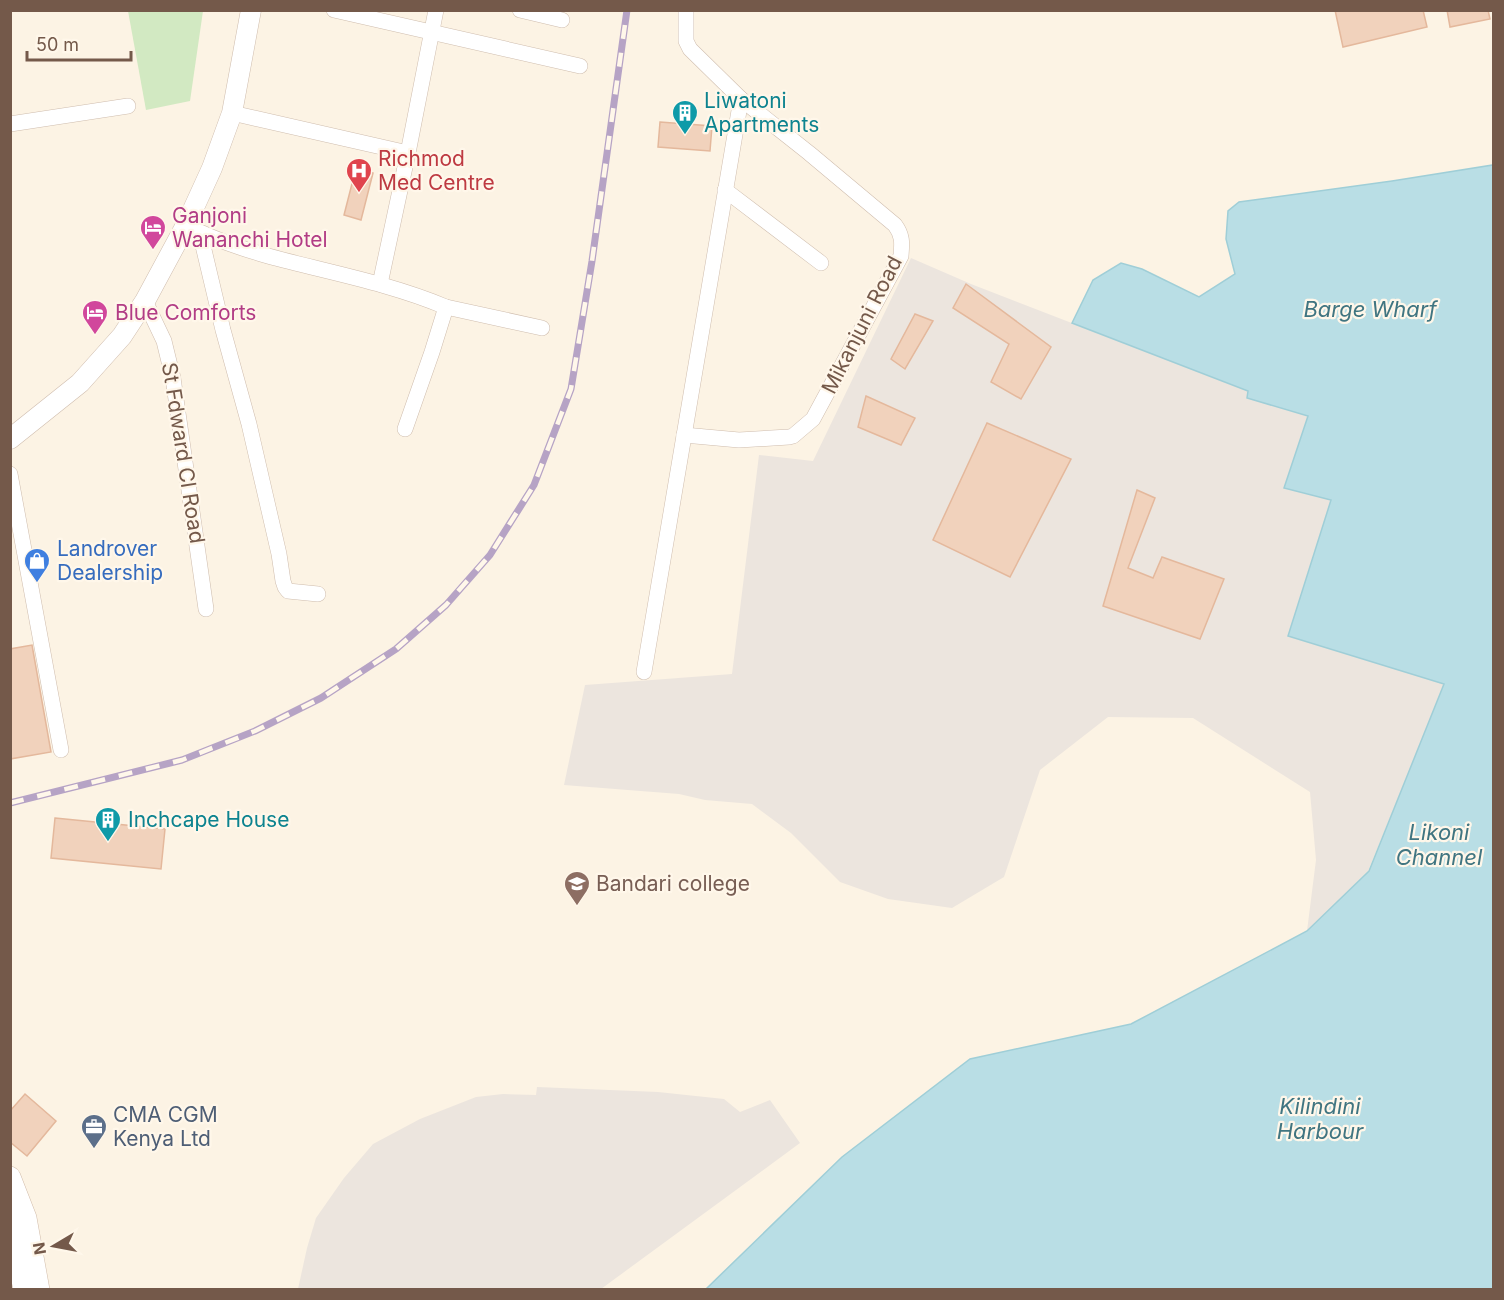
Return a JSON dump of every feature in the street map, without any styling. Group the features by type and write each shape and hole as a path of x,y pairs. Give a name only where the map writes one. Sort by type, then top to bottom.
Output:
{"main road":[{"path":"10,1177 26,1218 39,1290"},
{"path":"10,1219 24,1290"}],"street":[{"path":"10,439 80,383 122,336 193,229 232,113 251,10"},
{"path":"334,10 580,66"},
{"path":"380,284 436,10"},
{"path":"520,10 562,20"},
{"name":"Mikanjuni Road","path":"684,435 739,440 793,436 813,419 901,256 901,232 896,225 741,99 690,49 686,41 686,10"},
{"path":"644,672 741,99"},
{"path":"10,124 128,106"},
{"path":"232,113 408,153"},
{"path":"725,190 821,263"},
{"path":"193,229 244,249 380,284 446,307 542,328"},
{"path":"193,229 249,424 285,587 288,591 318,594"},
{"name":"St Fdward Cl Road","path":"145,301 164,341 171,370 206,609"},
{"path":"405,429 446,307"},
{"path":"10,474 61,750"}],"shaded area":[{"path":"911,258 971,284 1248,391 1247,398 1308,416 1284,488 1332,499 1288,636 1445,684 1368,871 1307,931 1316,860 1310,792 1193,718 1108,717 1040,770 1004,877 952,908 888,899 840,882 791,833 752,804 705,800 679,794 564,785 585,685 732,674 759,455 813,461"},
{"path":"537,1087 658,1092 724,1099 740,1112 770,1100 800,1143 601,1289 298,1289 316,1218 344,1178 373,1144 420,1119 476,1097 503,1094 536,1095"}],"green space":[{"path":"128,11 203,11 190,101 146,110"}],"water":[{"path":"1493,165 1493,1289 706,1289 842,1157 970,1059 1131,1024 1307,931 1369,871 1444,684 1288,636 1331,500 1284,488 1308,416 1247,398 1248,391 1072,323 1093,280 1121,263 1142,269 1199,297 1235,274 1226,239 1228,211 1239,202"}],"building":[{"path":"1335,10 1423,10 1427,27 1343,47"},
{"path":"1447,10 1488,10 1490,19 1450,27"},
{"name":"Liwatoni Apartments","path":"660,122 712,126 710,151 658,147"},
{"name":"Richmod Med Centre","path":"356,168 373,173 361,220 344,215"},
{"path":"966,284 1051,347 1021,399 991,382 1009,344 953,308"},
{"path":"915,314 933,321 905,369 891,359"},
{"path":"866,396 915,418 901,445 858,427"},
{"path":"987,423 1071,459 1010,577 933,540"},
{"path":"1137,490 1155,498 1128,568 1153,578 1162,557 1224,579 1200,639 1103,606"},
{"path":"32,645 51,752 10,759 10,649"},
{"name":"Inchcape House","path":"55,818 165,829 161,869 51,858"},
{"path":"25,1094 56,1121 27,1156 10,1142 10,1111"}],"railway":[{"path":"10,803 182,760 255,731 321,698 396,649 446,605 490,555 534,485 571,389 592,261 627,10"}],"place":[{"name":"Liwatoni Apartments","path":"685,136"},
{"name":"Richmod Med Centre","path":"359,194"},
{"name":"Ganjoni Wananchi Hotel","path":"153,251"},
{"name":"Blue Comforts","path":"95,336"},
{"name":"Landrover Dealership","path":"37,584"},
{"name":"Inchcape House","path":"108,843"},
{"name":"Bandari college","path":"577,907"},
{"name":"CMA CGM Kenya Ltd","path":"94,1150"}],"water label":[{"name":"Barge Wharf","path":"1370,309"},
{"name":"Likoni Channel","path":"1439,844"},
{"name":"Kilindini Harbour","path":"1320,1118"}]}
